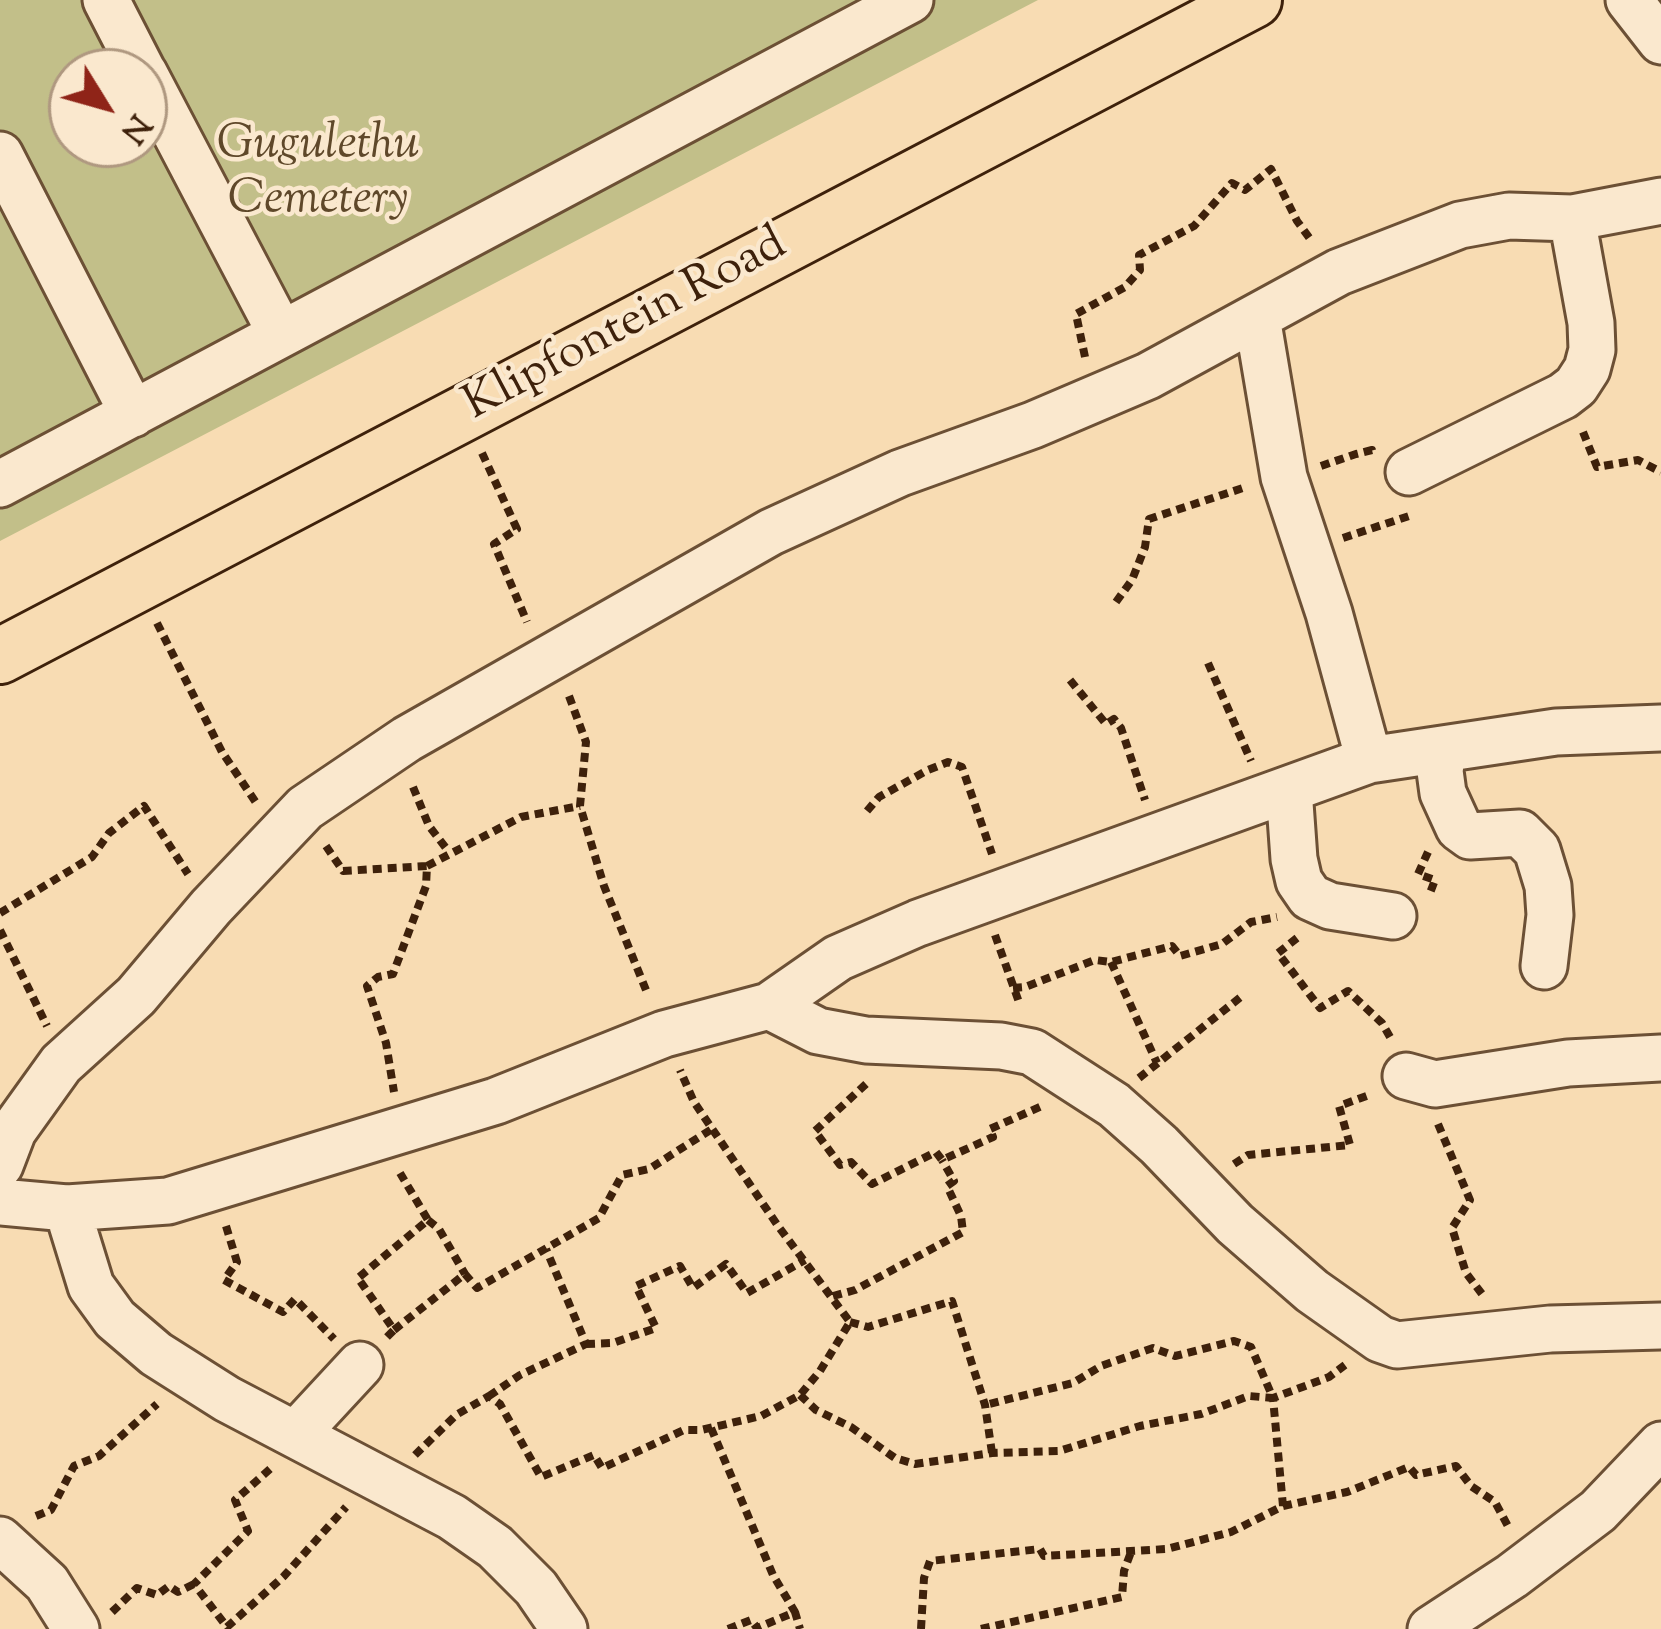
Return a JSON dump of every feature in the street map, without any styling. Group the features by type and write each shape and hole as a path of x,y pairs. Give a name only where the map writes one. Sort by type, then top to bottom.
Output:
{"main road":[{"name":"Klipfontein Road","path":"0,656 1254,0"}],"street":[{"path":"106,0 131,48"},
{"path":"0,484 910,0"},
{"path":"1629,0 1661,41"},
{"path":"168,118 281,334"},
{"path":"0,155 133,414"},
{"path":"0,1165 13,1131 62,1064 136,995 292,822 407,739 770,532 900,473 1094,399 1194,353 1339,272 1460,225 1509,216 1572,218 1661,200"},
{"path":"1401,473 1563,396 1587,370 1591,323 1572,218"},
{"path":"1257,317 1284,476 1349,679 1369,760"},
{"path":"0,1202 67,1208 168,1201 496,1101 664,1034 769,1006 838,958 994,894 1369,760 1556,732 1661,728"},
{"path":"1443,750 1443,793 1459,828 1470,836 1520,833 1537,850 1548,886 1550,915 1544,965"},
{"path":"1278,792 1308,904 1393,916"},
{"path":"769,1006 818,1031 866,1040 1018,1047 1114,1106 1234,1224 1312,1292 1380,1339 1397,1345 1661,1326"},
{"path":"1420,1080 1661,1058"},
{"path":"67,1208 91,1286 103,1306 157,1354 226,1399 452,1516 494,1547 536,1588 564,1629"},
{"path":"296,1434 360,1365"},
{"path":"1432,1629 1598,1511 1661,1445"},
{"path":"11,1530 46,1583 92,1622"}],"path":[{"path":"1094,399 1076,314 1125,287 1140,270 1139,255 1194,226 1232,183 1245,190 1271,169 1297,221 1339,272"},
{"path":"1563,396 1597,467 1638,460 1661,472"},
{"path":"475,441 517,529 494,544 530,628 555,656 586,742 580,806 604,886 694,1102 850,1322 868,1328 952,1301 985,1406 992,1453"},
{"path":"1116,602 1132,580 1145,547 1149,519 1372,450 1379,468 1401,473 1409,516 1309,552"},
{"path":"151,611 222,752 343,872 428,866 521,817 580,806"},
{"path":"1208,663 1278,792"},
{"path":"1070,680 1106,724 1114,719 1120,728 1156,836"},
{"path":"407,739 406,769 429,826 449,852"},
{"path":"867,811 879,797 928,770 949,763 962,767 1013,988 1025,1018 1018,1047"},
{"path":"0,913 92,857 109,833 144,806 211,907"},
{"path":"1393,916 1406,902 1426,902 1435,880 1418,874 1424,860 1430,847 1459,828"},
{"path":"428,866 426,886 393,974 367,986 386,1043 389,1133 405,1181 477,1288 599,1218 622,1175 649,1169 712,1129"},
{"path":"1013,988 1095,960 1111,962 1172,946 1180,956 1222,944 1251,922 1308,904"},
{"path":"1308,904 1298,938 1278,953 1320,1008 1348,991 1382,1023 1420,1080 1470,1199 1452,1228 1466,1273 1514,1333"},
{"path":"0,930 62,1064"},
{"path":"1111,962 1156,1063"},
{"path":"1114,1106 1156,1063 1242,996"},
{"path":"833,1296 855,1290 963,1232 947,1186 954,1181 937,1152 872,1184 851,1162 840,1165 815,1131 866,1085 866,1040"},
{"path":"943,1160 992,1137 990,1129 1050,1102 1072,1077"},
{"path":"1198,1186 1248,1155 1350,1145 1340,1106 1420,1080"},
{"path":"214,1186 237,1262 224,1280 283,1312 296,1299 360,1365 394,1330 465,1274"},
{"path":"394,1330 358,1278 428,1220"},
{"path":"545,1249 586,1344"},
{"path":"194,1583 227,1628 382,1478 456,1415 520,1375 586,1344 613,1343 656,1328 636,1286 680,1266 693,1288 726,1264 747,1293 805,1260"},
{"path":"489,1396 500,1404 541,1477 595,1455 602,1468 683,1430 761,1416 800,1395 850,1322"},
{"path":"800,1395 816,1410 851,1427 895,1458 915,1464 992,1453 1059,1451 1140,1426 1201,1414 1250,1396 1273,1398 1329,1377 1380,1339"},
{"path":"985,1406 1073,1383 1102,1366 1154,1348 1175,1356 1234,1341 1251,1347 1273,1398 1283,1506"},
{"path":"11,1530 51,1510 74,1466 99,1456 171,1391 184,1370"},
{"path":"711,1428 800,1629"},
{"path":"92,1622 137,1588 158,1595 170,1586 178,1592 194,1583 248,1531 235,1500 279,1459 296,1434"},
{"path":"921,1629 923,1578 930,1561 1040,1549 1044,1556 1167,1550 1231,1532 1283,1506 1347,1492 1408,1467 1416,1475 1456,1466 1471,1486 1495,1502 1528,1564"},
{"path":"981,1629 1122,1598 1131,1552"},
{"path":"728,1629 751,1620 757,1628 795,1612"}],"green space":[{"name":"Gugulethu Cemetery","path":"0,0 1038,0 0,541"}]}
